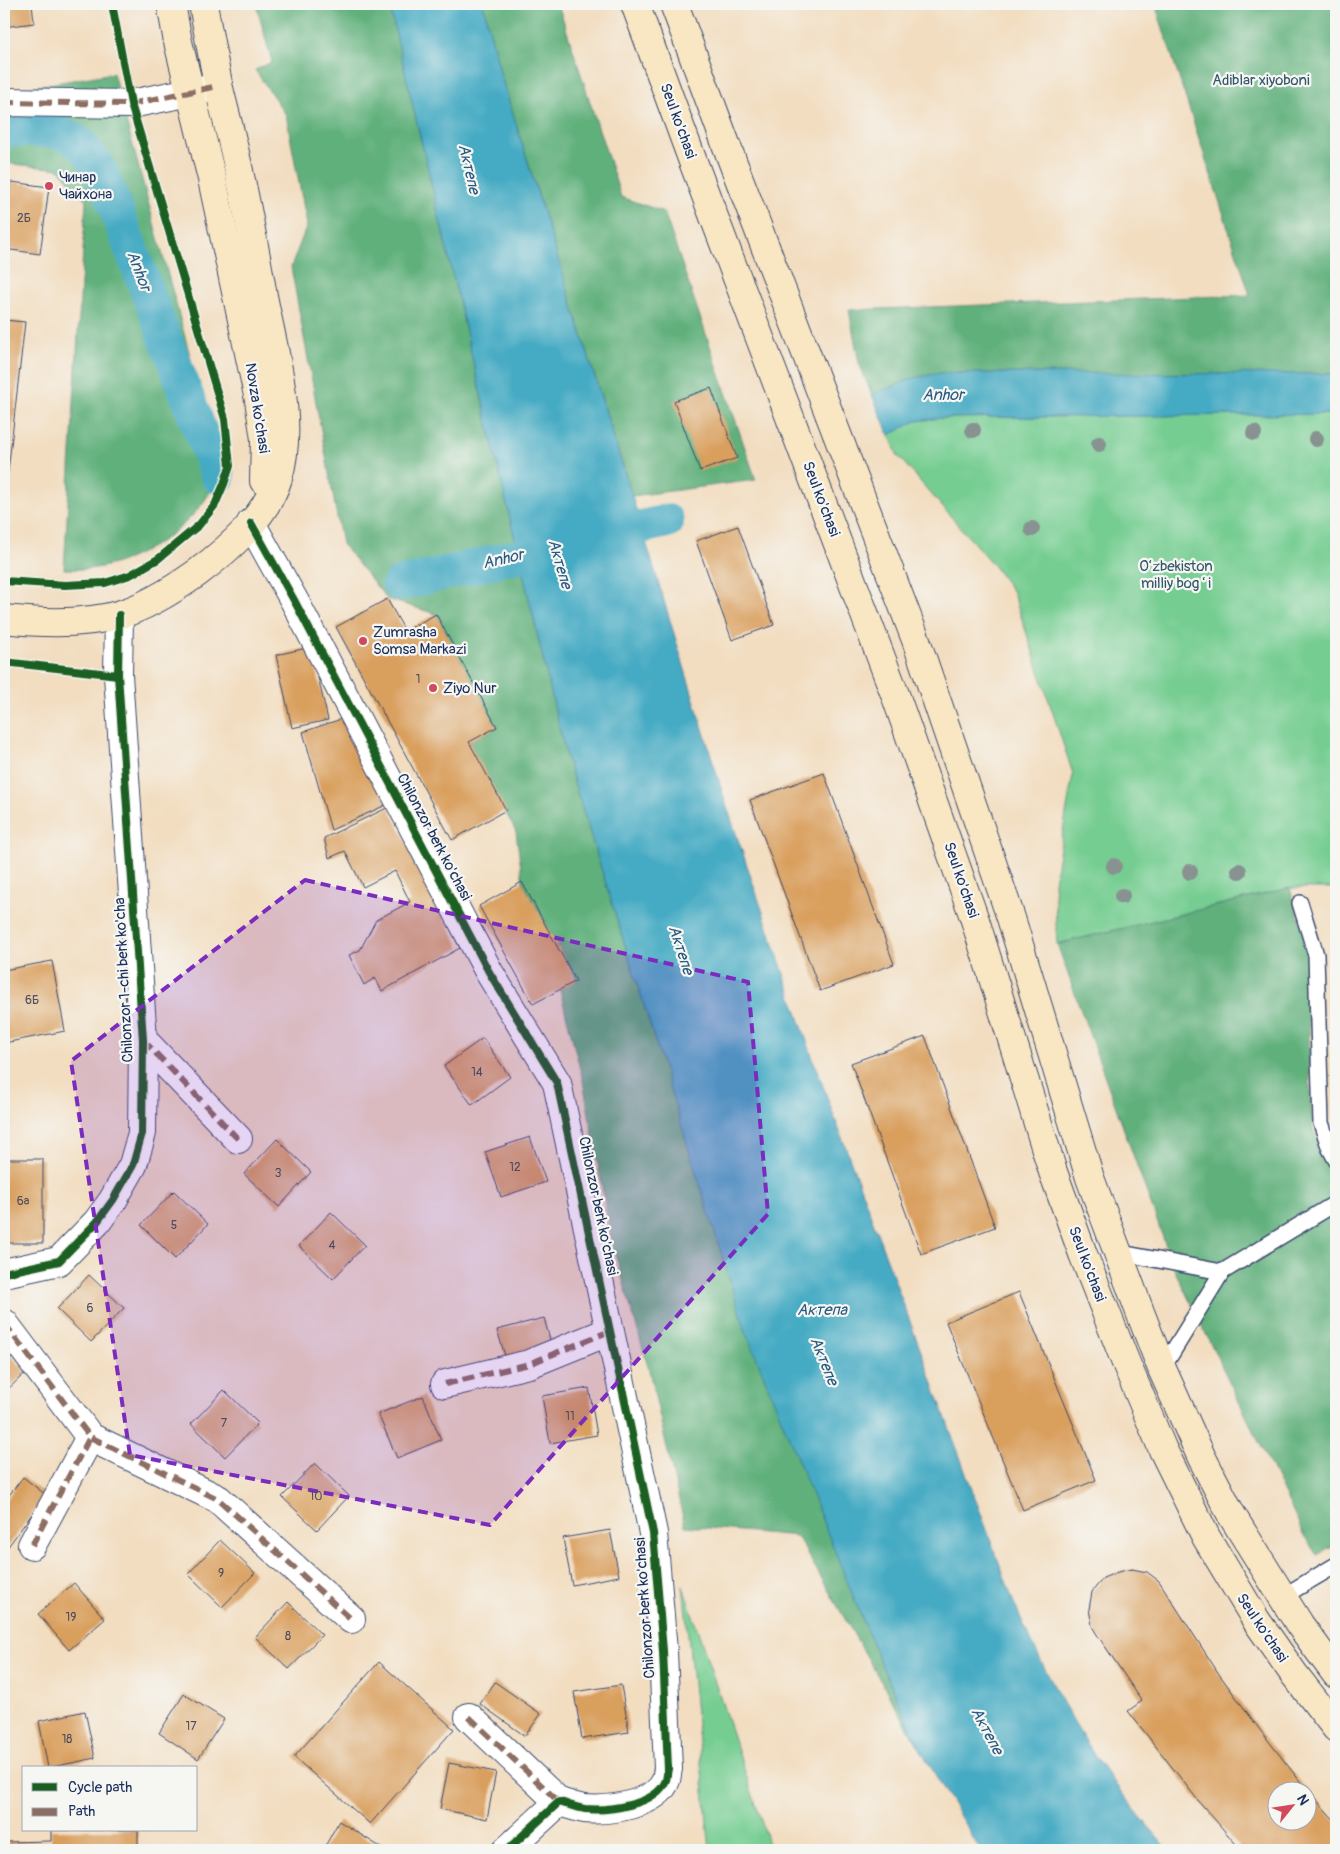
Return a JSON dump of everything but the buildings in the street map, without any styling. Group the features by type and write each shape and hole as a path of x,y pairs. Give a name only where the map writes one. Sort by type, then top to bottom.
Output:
{"main road":[{"name":"Novza ko'chasi","path":"171,4 212,180 257,391 264,439 264,481 251,523"},
{"name":"Novza ko'chasi","path":"203,4 218,86 240,175 282,398 284,441 282,460 273,491 251,523"},
{"name":"Seul ko'chasi","path":"635,4 692,160 896,697 969,901 1050,1162 1083,1254 1126,1363 1167,1458 1210,1544 1256,1620 1294,1674 1336,1728"},
{"path":"674,4 916,640 1004,900 1080,1151 1116,1252 1162,1369 1201,1456 1247,1541 1300,1625 1336,1674"},
{"path":"4,619 69,621 119,615 150,602 189,578 222,553 251,523"}],"street":[{"path":"4,102 132,104 218,86"},
{"name":"Chilonzor berk ko'chasi","path":"251,523 296,602 489,972 557,1083 653,1533 663,1651 668,1768 666,1781 658,1791 645,1800 607,1809 584,1809 559,1802"},
{"name":"Chilonzor 1-chi berk ko'cha","path":"4,1274 59,1262 97,1222 127,1178 133,1165 142,1133 143,1040 118,675 119,615"},
{"path":"143,1040 238,1139"},
{"path":"4,1323 90,1437 218,1499 351,1619"},
{"path":"444,1384 530,1364 610,1331"},
{"path":"32,1545 90,1437"},
{"path":"469,1717 559,1802 507,1850"}],"lane":[{"path":"1300,903 1316,955 1321,1123 1336,1160"},
{"path":"1162,1369 1222,1272 1336,1203"},
{"path":"1116,1252 1222,1272"},
{"path":"1282,1597 1336,1565"}],"highlighted area":[{"path":"305,880 748,982 768,1214 490,1525 130,1455 71,1061"}],"green space":[{"path":"256,4 389,4 566,756 742,1318 876,1653 919,1747 797,1536 685,1526 648,1366 612,1243 583,1081 560,990 577,980 523,883 516,832 469,742 497,727 436,614 387,599 342,544 291,267 307,225 286,115 255,70 272,62"},
{"path":"483,4 558,4 621,197 664,212 756,480 632,496 501,76"},
{"name":"Adiblar xiyoboni","path":"1155,4 1336,4 1336,374 941,373 913,378 872,395 859,363 849,310 1250,295"},
{"path":"113,73 218,458 217,470 215,481 207,497 196,512 166,538 130,558 112,565 87,569 64,569 86,200 59,169 4,163 4,92"},
{"name":"Oʻzbekiston milliy bogʻi","path":"1336,414 1336,888 1290,888 1057,944 1054,882 1073,774 1013,592 993,565 898,456 889,435 916,421 941,418"},
{"path":"1290,888 1308,948 1310,1093 1313,1130 1336,1177 1336,1545 1317,1555 1308,1542 1175,1271 1057,944"},
{"path":"683,1586 765,1832 769,1850 710,1850"}],"water":[{"name":"Актепа","path":"389,4 483,4 501,76 726,804 813,1059 1014,1603 1048,1674 1086,1742 1128,1802 1169,1850 980,1850 919,1747 876,1653 745,1329 566,756"},
{"name":"Anhor","path":"941,373 1336,374 1336,414 941,418 916,421 889,435 872,395 913,378"}],"waterway":[{"name":"Anhor","path":"4,130 43,131 70,137 81,144 100,171 218,477"},
{"name":"Anhor","path":"399,584 667,521"}],"marked path":[{"path":"4,102 131,104 218,86"},
{"path":"143,1040 238,1139"},
{"path":"4,1323 90,1437 218,1499 351,1619"},
{"path":"445,1384 529,1364 610,1331"},
{"path":"32,1545 90,1437"},
{"path":"469,1717 559,1802"}],"cycle path":[{"path":"4,581 65,585 105,583 130,575 158,559 199,525 215,505 230,466 225,419 131,104 112,4"},
{"path":"251,523 295,602 489,972 557,1083 653,1533 663,1651 668,1769 666,1780 661,1789 653,1795 631,1805 606,1809 585,1809 559,1802 507,1850"},
{"path":"4,1273 59,1261 97,1222 113,1200 133,1165 142,1133 143,1040 118,675 119,615"},
{"path":"4,662 118,675"}],"place":[{"name":"Чинар Чайхона","path":"49,186"},
{"name":"Zumrasha Somsa Markazi","path":"363,641"},
{"name":"Ziyo Nur","path":"433,688"}],"water label":[{"name":"Актепе","path":"469,169"},
{"name":"Актепе","path":"560,564"},
{"name":"Актепе","path":"681,950"},
{"name":"Актепе","path":"824,1361"},
{"name":"Актепе","path":"987,1731"}]}
